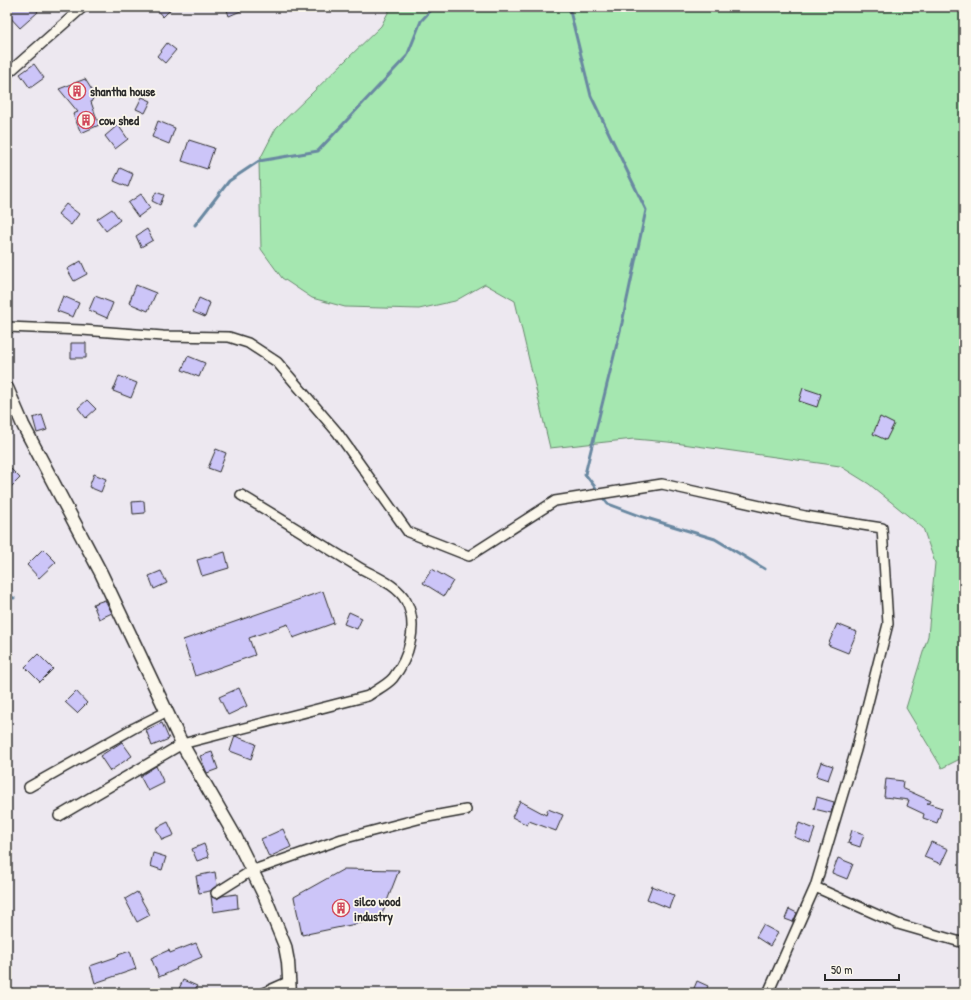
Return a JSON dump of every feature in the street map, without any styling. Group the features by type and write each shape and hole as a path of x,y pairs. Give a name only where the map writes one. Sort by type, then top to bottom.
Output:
{"main road":[{"path":"7,388 23,425 101,573 182,744 235,836 265,897 285,946 290,987"}],"street":[{"path":"7,74 83,7"},
{"path":"7,328 82,330 163,336 229,337 248,343 277,362 337,432 408,532 469,556 555,501 662,484 805,516 882,528 888,624 856,750 815,887 768,993"},
{"path":"59,816 182,744 368,696 392,679 407,654 412,631 410,615 406,601 394,588 241,495"},
{"path":"29,787 166,712"},
{"path":"216,893 251,871 342,839 422,818 466,810"},
{"path":"815,887 898,924 964,943"},
{"path":"263,993 290,987"}],"green space":[{"path":"391,7 964,7 964,757 942,768 906,708 928,636 935,563 923,528 869,484 840,466 668,442 634,439 550,448 515,301 485,284 455,301 419,309 345,307 312,298 282,278 261,249 259,161 276,128 381,26"}],"building":[{"path":"7,7 34,7 38,12 20,28 7,14"},
{"path":"154,7 173,7 163,17"},
{"path":"226,7 250,7 229,16"},
{"path":"167,43 176,50 165,63 157,56"},
{"path":"34,64 44,78 30,88 20,74"},
{"path":"85,79 95,95 91,102 99,125 81,133 73,114 78,112 59,89"},
{"path":"142,97 151,101 145,113 136,109"},
{"path":"158,121 175,128 169,144 152,137"},
{"path":"118,125 128,139 115,149 105,136"},
{"path":"189,140 214,148 207,169 182,161"},
{"path":"120,168 133,174 128,187 114,181"},
{"path":"156,192 164,195 160,205 152,201"},
{"path":"141,194 150,208 138,217 128,203"},
{"path":"66,204 79,214 71,225 58,214"},
{"path":"112,209 120,220 106,231 97,219"},
{"path":"147,229 153,240 141,247 136,236"},
{"path":"81,261 87,274 74,281 67,269"},
{"path":"136,285 156,293 148,311 129,303"},
{"path":"63,296 79,303 73,317 57,311"},
{"path":"95,296 113,303 107,318 89,310"},
{"path":"199,298 210,303 205,317 193,312"},
{"path":"71,343 86,343 86,358 71,358"},
{"path":"188,356 205,363 199,377 182,370"},
{"path":"119,376 137,383 131,398 113,391"},
{"path":"803,388 821,394 817,407 799,401"},
{"path":"87,400 96,409 86,418 78,408"},
{"path":"42,415 47,430 37,433 33,418"},
{"path":"880,417 894,424 886,440 873,434"},
{"path":"216,449 226,453 219,472 208,468"},
{"path":"11,469 20,478 7,491 7,473"},
{"path":"94,474 106,479 101,492 89,487"},
{"path":"144,501 145,513 133,514 132,502"},
{"path":"43,549 56,562 39,578 27,565"},
{"path":"225,552 229,568 202,576 197,560"},
{"path":"432,569 453,581 444,596 423,583"},
{"path":"161,571 167,583 154,589 149,576"},
{"path":"323,591 334,623 293,638 288,624 249,638 255,655 195,676 183,640"},
{"path":"105,600 112,613 99,619 93,604"},
{"path":"349,612 362,618 357,629 344,624"},
{"path":"837,624 857,632 848,653 828,645"},
{"path":"38,654 53,669 40,682 25,667"},
{"path":"239,688 247,706 228,715 219,697"},
{"path":"76,691 87,703 77,713 65,702"},
{"path":"162,723 169,739 152,746 146,730"},
{"path":"235,736 256,744 251,759 230,751"},
{"path":"122,742 132,756 110,771 100,756"},
{"path":"212,752 218,769 207,773 200,756"},
{"path":"821,762 833,766 828,780 816,776"},
{"path":"156,766 164,783 148,791 140,776"},
{"path":"886,779 903,781 902,788 931,801 930,803 927,803 942,808 937,823 923,818 924,814 907,806 909,800 884,797"},
{"path":"817,797 834,802 831,813 814,809"},
{"path":"520,801 546,815 548,809 563,815 556,831 529,821 527,825 512,817"},
{"path":"168,822 174,835 162,840 156,828"},
{"path":"799,823 815,829 810,843 794,837"},
{"path":"283,829 291,847 269,857 261,839"},
{"path":"852,830 864,834 860,847 848,843"},
{"path":"931,842 948,849 941,864 924,857"},
{"path":"204,844 209,857 197,861 192,849"},
{"path":"153,853 166,857 162,870 150,866"},
{"path":"838,858 853,864 847,879 832,873"},
{"name":"silco wood industry","path":"344,869 399,870 380,919 302,935 294,897"},
{"path":"215,872 217,885 210,891 199,893 196,876"},
{"path":"652,886 674,895 669,908 647,899"},
{"path":"137,892 150,915 137,922 125,899"},
{"path":"237,894 238,908 213,912 211,896 217,899 222,896"},
{"path":"789,909 797,913 793,922 785,919"},
{"path":"763,925 778,933 770,946 756,937"},
{"path":"196,943 202,957 159,977 151,958 169,950 170,953"},
{"path":"130,951 136,969 95,983 90,966"},
{"path":"183,980 197,986 193,993 177,993"},
{"path":"697,981 708,986 705,993 692,993"}],"waterway":[{"path":"195,225 229,181 259,161 318,151 407,56 421,21 434,7"},
{"path":"569,7 591,96 646,210 622,323 585,474 608,504 640,516 715,539 765,569"},
{"path":"7,597 14,598"}],"place":[{"name":"shantha house","path":"77,91"},
{"name":"cow shed","path":"86,120"},
{"name":"silco wood industry","path":"341,908"}]}
